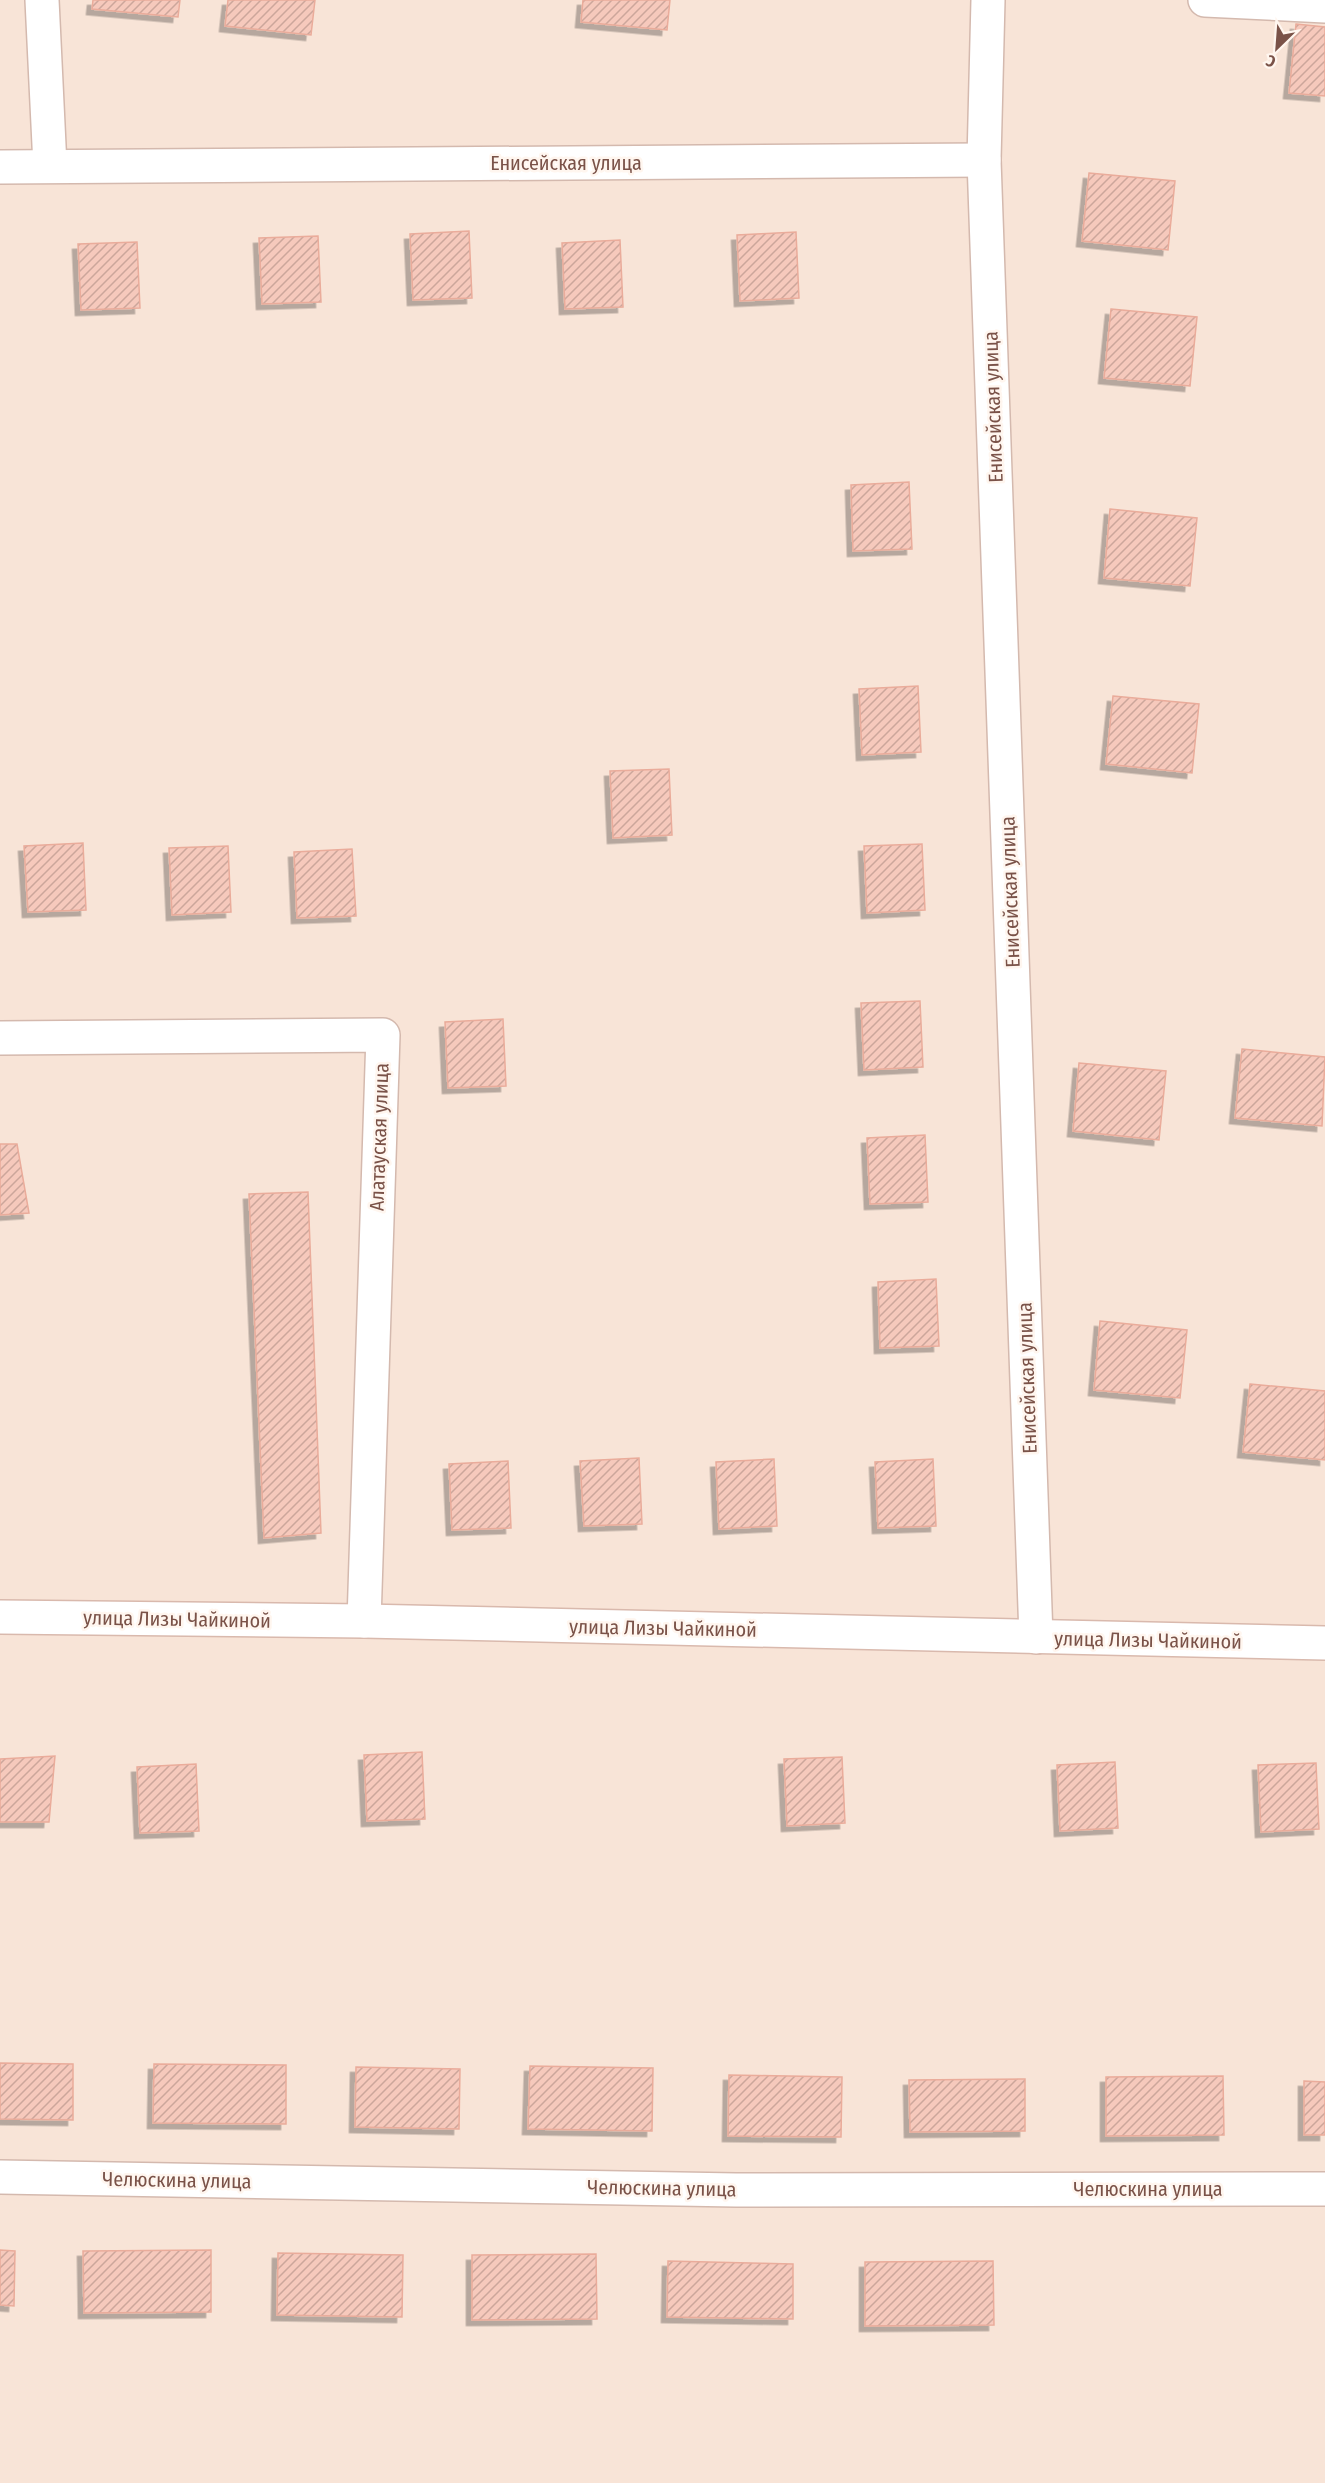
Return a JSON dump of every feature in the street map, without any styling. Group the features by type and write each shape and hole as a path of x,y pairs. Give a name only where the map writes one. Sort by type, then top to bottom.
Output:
{"street":[{"path":"42,0 50,166"},
{"path":"984,160 988,0"},
{"path":"1205,0 1325,6"},
{"name":"Енисейская улица","path":"0,167 984,160 1036,1638"},
{"name":"Алатауская улица","path":"0,1038 383,1035 364,1621"},
{"name":"улица Лизы Чайкиной","path":"0,1617 364,1621 1325,1643"},
{"name":"Челюскина улица","path":"0,2177 736,2190 1325,2189"}],"shaded area":[{"path":"0,0 1325,0 1325,2483 0,2483"}],"building":[{"path":"93,0 180,0 178,17 92,9"},
{"path":"228,0 315,0 311,35 225,26"},
{"path":"583,0 670,0 667,30 581,22"},
{"path":"1296,24 1325,27 1325,96 1289,93"},
{"path":"1089,173 1175,181 1168,250 1082,241"},
{"path":"469,231 472,298 413,300 410,234"},
{"path":"796,232 799,298 740,301 737,235"},
{"path":"318,236 321,302 262,304 259,238"},
{"path":"620,240 623,307 565,309 562,243"},
{"path":"137,242 140,308 81,310 78,244"},
{"path":"1111,309 1197,317 1190,386 1104,378"},
{"path":"909,482 912,549 853,551 851,485"},
{"path":"1110,509 1197,518 1190,586 1104,578"},
{"path":"918,686 921,752 862,755 859,689"},
{"path":"1113,696 1199,704 1192,773 1106,764"},
{"path":"669,769 672,835 613,838 610,771"},
{"path":"83,843 86,910 28,912 24,846"},
{"path":"922,844 925,910 867,913 864,846"},
{"path":"228,846 231,912 172,915 169,848"},
{"path":"352,849 356,916 297,918 294,852"},
{"path":"920,1001 923,1067 864,1070 861,1003"},
{"path":"503,1019 506,1086 448,1088 445,1022"},
{"path":"1242,1049 1325,1057 1322,1126 1235,1118"},
{"path":"1079,1063 1166,1071 1159,1140 1073,1131"},
{"path":"925,1135 928,1202 870,1204 867,1138"},
{"path":"0,1144 17,1144 29,1213 0,1215"},
{"path":"308,1192 321,1533 264,1538 249,1194"},
{"path":"936,1279 939,1346 880,1348 878,1282"},
{"path":"1100,1321 1187,1330 1180,1398 1094,1390"},
{"path":"1250,1384 1325,1391 1325,1460 1243,1452"},
{"path":"639,1458 642,1524 584,1526 580,1461"},
{"path":"774,1459 777,1526 719,1529 716,1462"},
{"path":"933,1459 936,1526 878,1528 875,1462"},
{"path":"508,1461 511,1528 452,1530 449,1464"},
{"path":"422,1752 425,1819 367,1821 364,1755"},
{"path":"55,1756 49,1822 0,1822 0,1759"},
{"path":"842,1757 845,1823 787,1826 784,1759"},
{"path":"1115,1762 1118,1828 1060,1831 1057,1765"},
{"path":"1316,1763 1319,1829 1261,1832 1258,1765"},
{"path":"196,1764 199,1831 140,1833 137,1767"},
{"path":"0,2063 73,2064 73,2120 0,2119"},
{"path":"154,2064 286,2065 286,2124 153,2123"},
{"path":"530,2066 653,2068 652,2131 528,2129"},
{"path":"356,2067 460,2069 459,2129 355,2127"},
{"path":"729,2075 842,2077 841,2137 728,2136"},
{"path":"1223,2076 1224,2135 1106,2136 1106,2077"},
{"path":"1025,2079 1025,2131 910,2132 909,2080"},
{"path":"1304,2081 1325,2082 1325,2135 1304,2135"},
{"path":"0,2250 15,2251 14,2306 0,2305"},
{"path":"211,2250 211,2312 84,2313 83,2251"},
{"path":"278,2253 403,2255 402,2317 277,2315"},
{"path":"596,2254 597,2319 472,2320 472,2255"},
{"path":"668,2261 793,2264 793,2319 667,2317"},
{"path":"993,2261 994,2325 865,2326 865,2262"}]}
